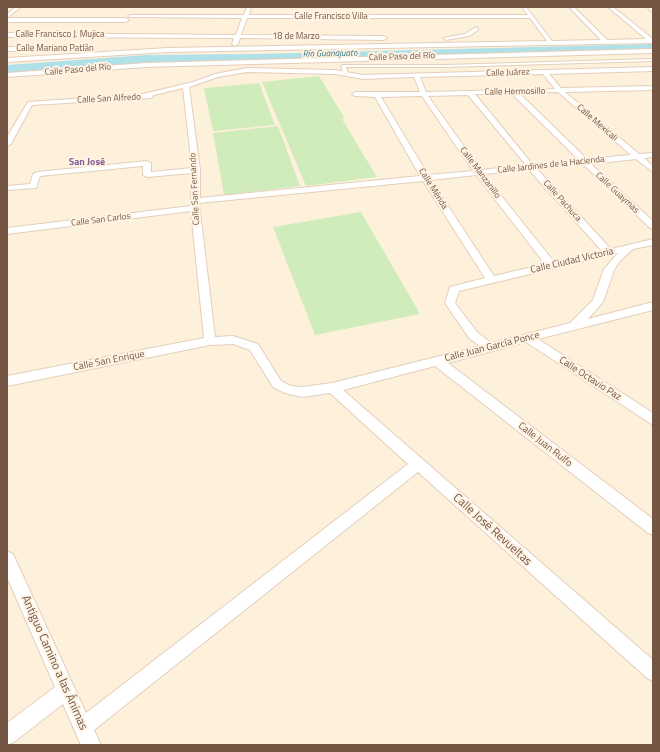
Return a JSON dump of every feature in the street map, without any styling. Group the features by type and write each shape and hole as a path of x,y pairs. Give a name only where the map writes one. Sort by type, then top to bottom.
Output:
{"street":[{"path":"7,16 19,7"},
{"path":"234,49 249,7"},
{"path":"524,7 533,17 551,43"},
{"path":"571,7 605,42"},
{"path":"610,7 652,41"},
{"path":"649,7 653,10"},
{"name":"Calle Francisco Villa","path":"7,20 130,16 246,17 357,14 469,14 533,17"},
{"path":"469,14 480,36"},
{"path":"103,48 113,34 130,16"},
{"name":"Calle Francisco J. Mujica","path":"7,35 113,34"},
{"name":"18 de Marzo","path":"113,34 238,37 393,38"},
{"path":"439,38 467,35 480,36"},
{"name":"Calle Paso del Río","path":"7,60 56,58 103,48 234,49 480,36 551,43 652,41"},
{"name":"Calle Mariano Patlán","path":"7,49 103,48"},
{"name":"Calle Paso del Río","path":"7,75 146,65 653,51"},
{"path":"405,57 409,66 426,76"},
{"path":"346,74 343,66 445,66 653,60"},
{"name":"Calle Juárez","path":"346,74 363,77 426,76 653,69"},
{"name":"Calle San Alfredo","path":"7,144 30,103 145,96 187,90 218,75 247,70 335,72 346,74"},
{"name":"Calle Mexicali","path":"544,72 559,90 653,170"},
{"name":"Calle Manzanillo","path":"416,76 424,94 479,173 552,266"},
{"name":"Calle Hermosillo","path":"355,94 377,95 653,88"},
{"name":"Calle San Fernando","path":"187,90 196,170 195,204 210,341"},
{"name":"Calle Guaymas","path":"514,92 653,226"},
{"name":"Calle Pachuca","path":"470,93 531,168 609,253"},
{"name":"Calle Mérida","path":"377,95 426,179 491,280"},
{"name":"Calle Jardines de la Hacienda","path":"398,180 426,179 653,155"},
{"path":"7,188 33,186 37,174 147,163 147,175 196,170"},
{"name":"Calle San Carlos","path":"7,231 195,204 398,180"},
{"name":"Calle Ciudad Victoria","path":"490,348 473,335 450,303 454,289 653,242"},
{"path":"574,326 598,302 610,269 616,260 631,247"},
{"name":"Calle Juan García Ponce","path":"332,388 653,306"},
{"name":"Calle Octavio Paz","path":"528,338 653,420"},
{"name":"Calle San Enrique","path":"7,381 210,341 233,340 254,347 277,384 289,390 302,392 332,388"},
{"name":"Calle Juan Rulfo","path":"437,361 653,528"},
{"name":"Calle José Revueltas","path":"332,388 653,672"},
{"path":"82,727 418,464"},
{"name":"Antiguo Camino a las Ánimas","path":"7,560 91,745"},
{"path":"7,734 66,690"}],"green space":[{"path":"319,76 345,119 342,119 377,177 306,186 262,82"},
{"path":"259,83 275,125 213,131 204,88"},
{"path":"278,126 300,186 224,195 213,133"},
{"path":"361,212 420,314 315,335 273,227"}],"waterway":[{"name":"Río Guanajuato","path":"7,69 146,59 256,58 653,47"}],"district":[{"name":"San José","path":"87,163"}]}
